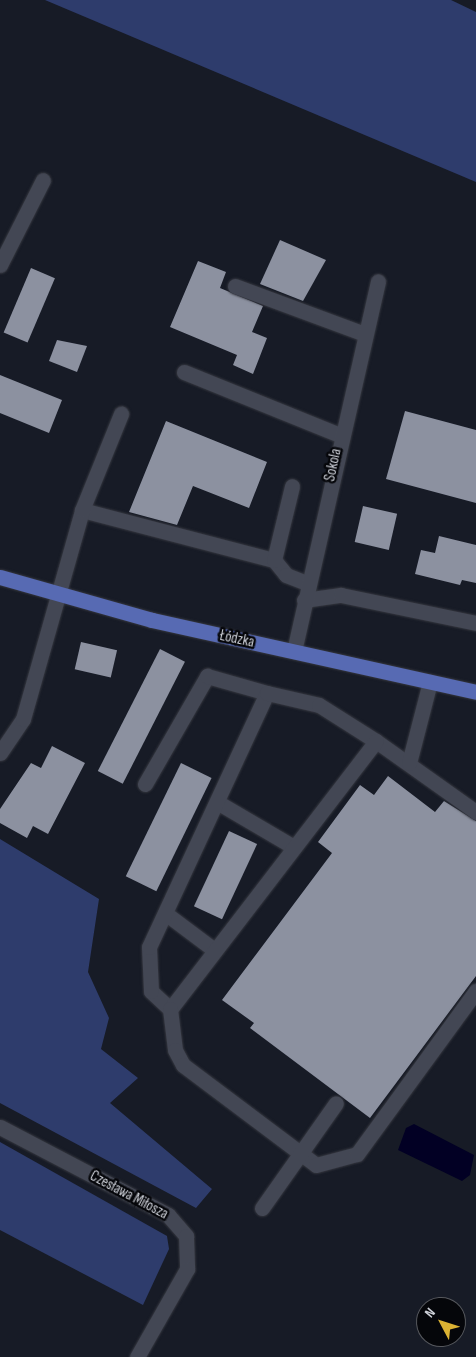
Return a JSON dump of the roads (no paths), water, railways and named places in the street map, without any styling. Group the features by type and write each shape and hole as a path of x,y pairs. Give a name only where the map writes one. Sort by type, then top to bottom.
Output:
{"main road":[{"name":"Łódzka","path":"0,577 60,597 476,692"}],"street":[{"path":"0,265 43,180"},
{"name":"Sokola","path":"294,651 340,434 378,281"},
{"path":"235,286 365,334"},
{"path":"184,372 340,434"},
{"path":"0,753 23,719 60,597 82,510 121,414"},
{"path":"274,560 292,486"},
{"path":"82,510 274,560 286,575 307,583"},
{"path":"304,600 341,595 476,623"},
{"path":"145,784 207,676 318,705 410,762 476,812"},
{"path":"410,762 430,682"},
{"path":"267,693 149,948 151,991 170,1008 175,1050 186,1069 316,1165 356,1154 476,991"},
{"path":"170,1008 212,949 376,741"},
{"path":"217,802 292,846"},
{"path":"165,912 212,949"},
{"path":"262,1208 336,1103"},
{"name":"Czesława Miłosza","path":"0,1127 168,1216 186,1236 187,1269 137,1357"}]}
